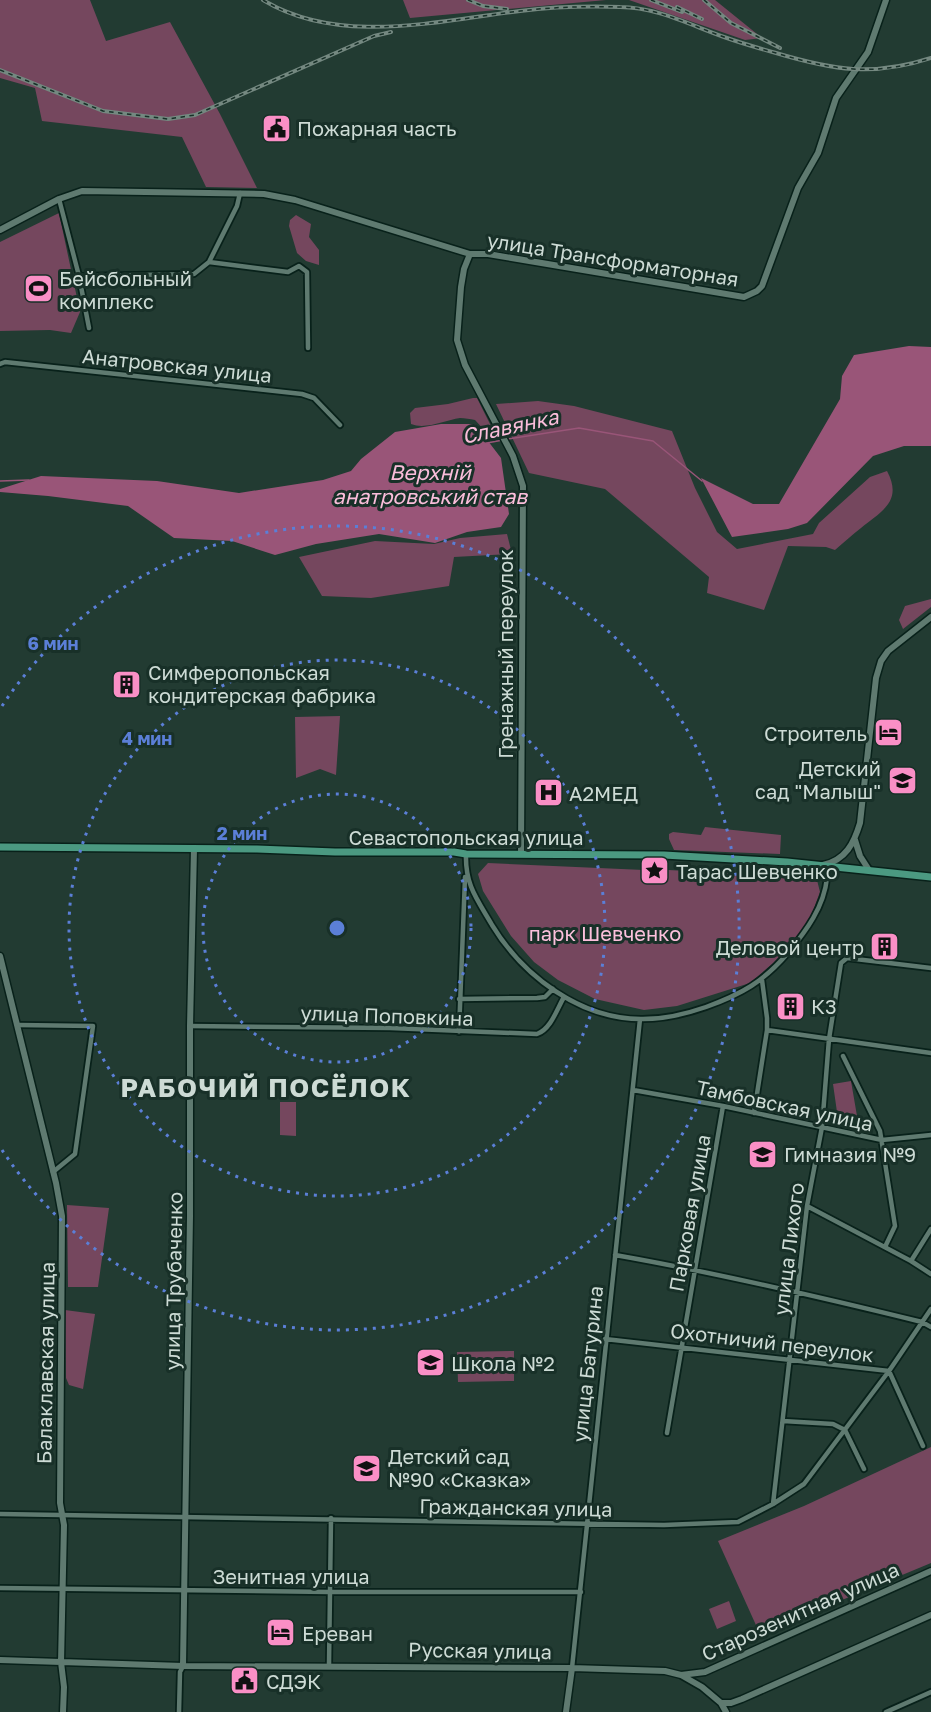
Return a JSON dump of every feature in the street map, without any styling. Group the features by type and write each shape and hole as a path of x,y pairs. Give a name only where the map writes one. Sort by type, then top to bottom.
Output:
{"main road":[{"name":"Севастопольская улица","path":"0,847 661,855 869,870 931,877"}],"street":[{"name":"улица Трансформаторная","path":"0,230 59,199 82,191 264,194 295,200 470,254 499,256 736,297 751,294 762,286 798,188 817,155 836,99 868,52 886,0"},
{"path":"79,276 194,274 209,262 237,206 240,194"},
{"path":"59,199 79,276 89,328"},
{"name":"Гренажный переулок","path":"470,254 464,268 461,287 457,340 462,359 513,456 523,486 521,854"},
{"path":"209,262 288,272 299,266 307,272 308,348"},
{"name":"Анатровская улица","path":"0,364 4,362 302,394 314,398 340,425"},
{"path":"465,872 473,893 505,945 529,970 553,989 564,997 590,1009 640,1019 662,1018 700,1009 729,998 762,980 800,939 819,907 827,878 817,866 832,863 840,858 855,840 860,823 876,678 881,661 888,651 931,617"},
{"path":"855,840 860,856 869,870"},
{"name":"улица Трубаченко","path":"179,1712 180,1672 183,1666 186,1516 190,1026 194,849"},
{"path":"459,1032 466,854"},
{"name":"Балаклавская улица","path":"0,956 63,1216 60,1503 64,1525 61,1662 63,1712"},
{"name":"улица Лихого","path":"773,1504 807,1206 822,1128 829,1039 841,963 847,958 931,968"},
{"path":"754,1113 767,1030 762,980"},
{"path":"459,999 541,998 553,989"},
{"name":"улица Поповкина","path":"190,1026 390,1028 537,1034 548,1026 564,997"},
{"name":"улица Батурина","path":"566,1712 581,1592 605,1339 640,1019"},
{"path":"18,1025 93,1026 75,1154 53,1172"},
{"path":"767,1030 931,1053"},
{"path":"843,1056 880,1131 882,1140 895,1226 885,1247"},
{"name":"Тамбовская улица","path":"633,1090 723,1106 882,1140 931,1135"},
{"name":"Парковая улица","path":"668,1433 723,1106"},
{"path":"807,1206 931,1274"},
{"path":"911,1261 931,1229"},
{"path":"615,1255 797,1291 922,1322 931,1327"},
{"name":"Гражданская улица","path":"0,1514 664,1525 738,1522 773,1504 804,1484 889,1371 931,1309"},
{"name":"Охотничий переулок","path":"605,1339 889,1371 923,1446"},
{"path":"783,1421 833,1424 845,1430 864,1468"},
{"path":"329,1665 331,1518"},
{"name":"Старозенитная улица","path":"681,1675 705,1671 931,1571"},
{"name":"Зенитная улица","path":"0,1588 581,1592"},
{"path":"721,1703 731,1703 931,1615"},
{"name":"Русская улица","path":"0,1660 183,1666 329,1665 665,1671 681,1675 702,1687 721,1703"},
{"path":"702,1687 700,1676 705,1671"},
{"path":"886,1712 931,1692"},
{"path":"721,1703 727,1712"},
{"path":"727,1712 731,1703"}],"green space":[{"path":"0,0 90,0 106,41 170,22 257,188 206,187 182,137 42,121 35,88 0,78"},
{"path":"403,0 606,0 410,18"},
{"path":"629,0 715,0 762,38 745,40"},
{"name":"Бейсбольный комплекс","path":"59,213 80,312 71,333 50,330 0,331 0,242"},
{"path":"296,215 311,224 309,237 319,250 319,265 306,261 297,253 289,226 290,220"},
{"path":"477,398 492,428 487,433 475,420 466,418 423,426 411,424 410,413 415,408"},
{"path":"538,401 574,406 672,431 695,488 717,532 737,549 813,534 819,523 870,477 887,471 893,490 891,498 883,510 835,550 826,547 788,546 764,610 707,593 709,577 605,489 529,473 496,404"},
{"path":"507,534 512,554 454,557 449,586 371,598 322,596 299,557 375,541 434,544 460,538"},
{"path":"931,599 931,607 903,629 899,620 905,606"},
{"path":"340,716 336,775 320,769 296,778 295,717"},
{"path":"705,827 781,835 780,854 674,850 669,834 673,832 701,835"},
{"name":"парк Шевченко","path":"488,863 644,870 644,881 667,882 668,870 809,877 817,880 820,892 810,919 795,941 750,983 677,1006 644,1010 595,999 558,980 534,962 511,936 483,891 478,874"},
{"path":"851,1081 857,1116 838,1119 833,1084"},
{"path":"280,1102 296,1102 296,1136 280,1135"},
{"path":"67,1205 109,1208 98,1287 68,1287"},
{"path":"65,1310 95,1314 83,1389 69,1385 66,1378"},
{"path":"514,1351 514,1381 458,1382 457,1352"},
{"path":"931,1447 931,1563 760,1634 718,1541 804,1506"},
{"path":"729,1601 736,1621 717,1629 709,1609"}],"water":[{"path":"909,346 931,347 931,446 904,446 873,456 807,523 788,529 732,537 701,478 753,504 779,504 840,399 842,376 854,355"},
{"name":"Верхній анатровський став","path":"441,424 475,424 501,458 509,514 501,527 467,532 435,543 379,534 316,544 275,555 232,541 174,538 128,506 0,492 0,489 41,476 157,481 239,493 323,480 351,471 361,459 395,432"}],"waterway":[{"name":"Славянка","path":"508,439 579,428 653,441 702,481"},
{"name":"Славянка","path":"487,443 503,440"},
{"name":"Славянка","path":"0,481 29,480"}],"railway":[{"path":"263,0 292,14 324,23 356,26 422,24 570,7 633,8 647,10 724,37 816,64 871,69 890,68 931,58"},
{"path":"468,0 483,6 507,9"},
{"path":"651,0 682,12"},
{"path":"704,0 731,23 780,48"},
{"path":"677,7 702,19"},
{"path":"0,70 103,111 168,119 195,115 374,36 391,32"}],"place":[{"name":"Пожарная часть","path":"276,128"},
{"name":"Бейсбольный комплекс","path":"38,289"},
{"name":"Симферопольская кондитерская фабрика","path":"127,684"},
{"name":"Строитель","path":"888,733"},
{"name":"Детский сад \"Малыш\"","path":"902,780"},
{"name":"А2МЕД","path":"548,793"},
{"name":"Тарас Шевченко","path":"655,871"},
{"name":"Деловой центр","path":"885,947"},
{"name":"К3","path":"790,1006"},
{"name":"Гимназия №9","path":"763,1154"},
{"name":"Школа №2","path":"430,1363"},
{"name":"Детский сад №90 «Сказка»","path":"367,1468"},
{"name":"Ереван","path":"281,1633"},
{"name":"СДЭК","path":"245,1681"}],"district":[{"name":"РАБОЧИЙ ПОСЁЛОК","path":"266,1087"}]}
